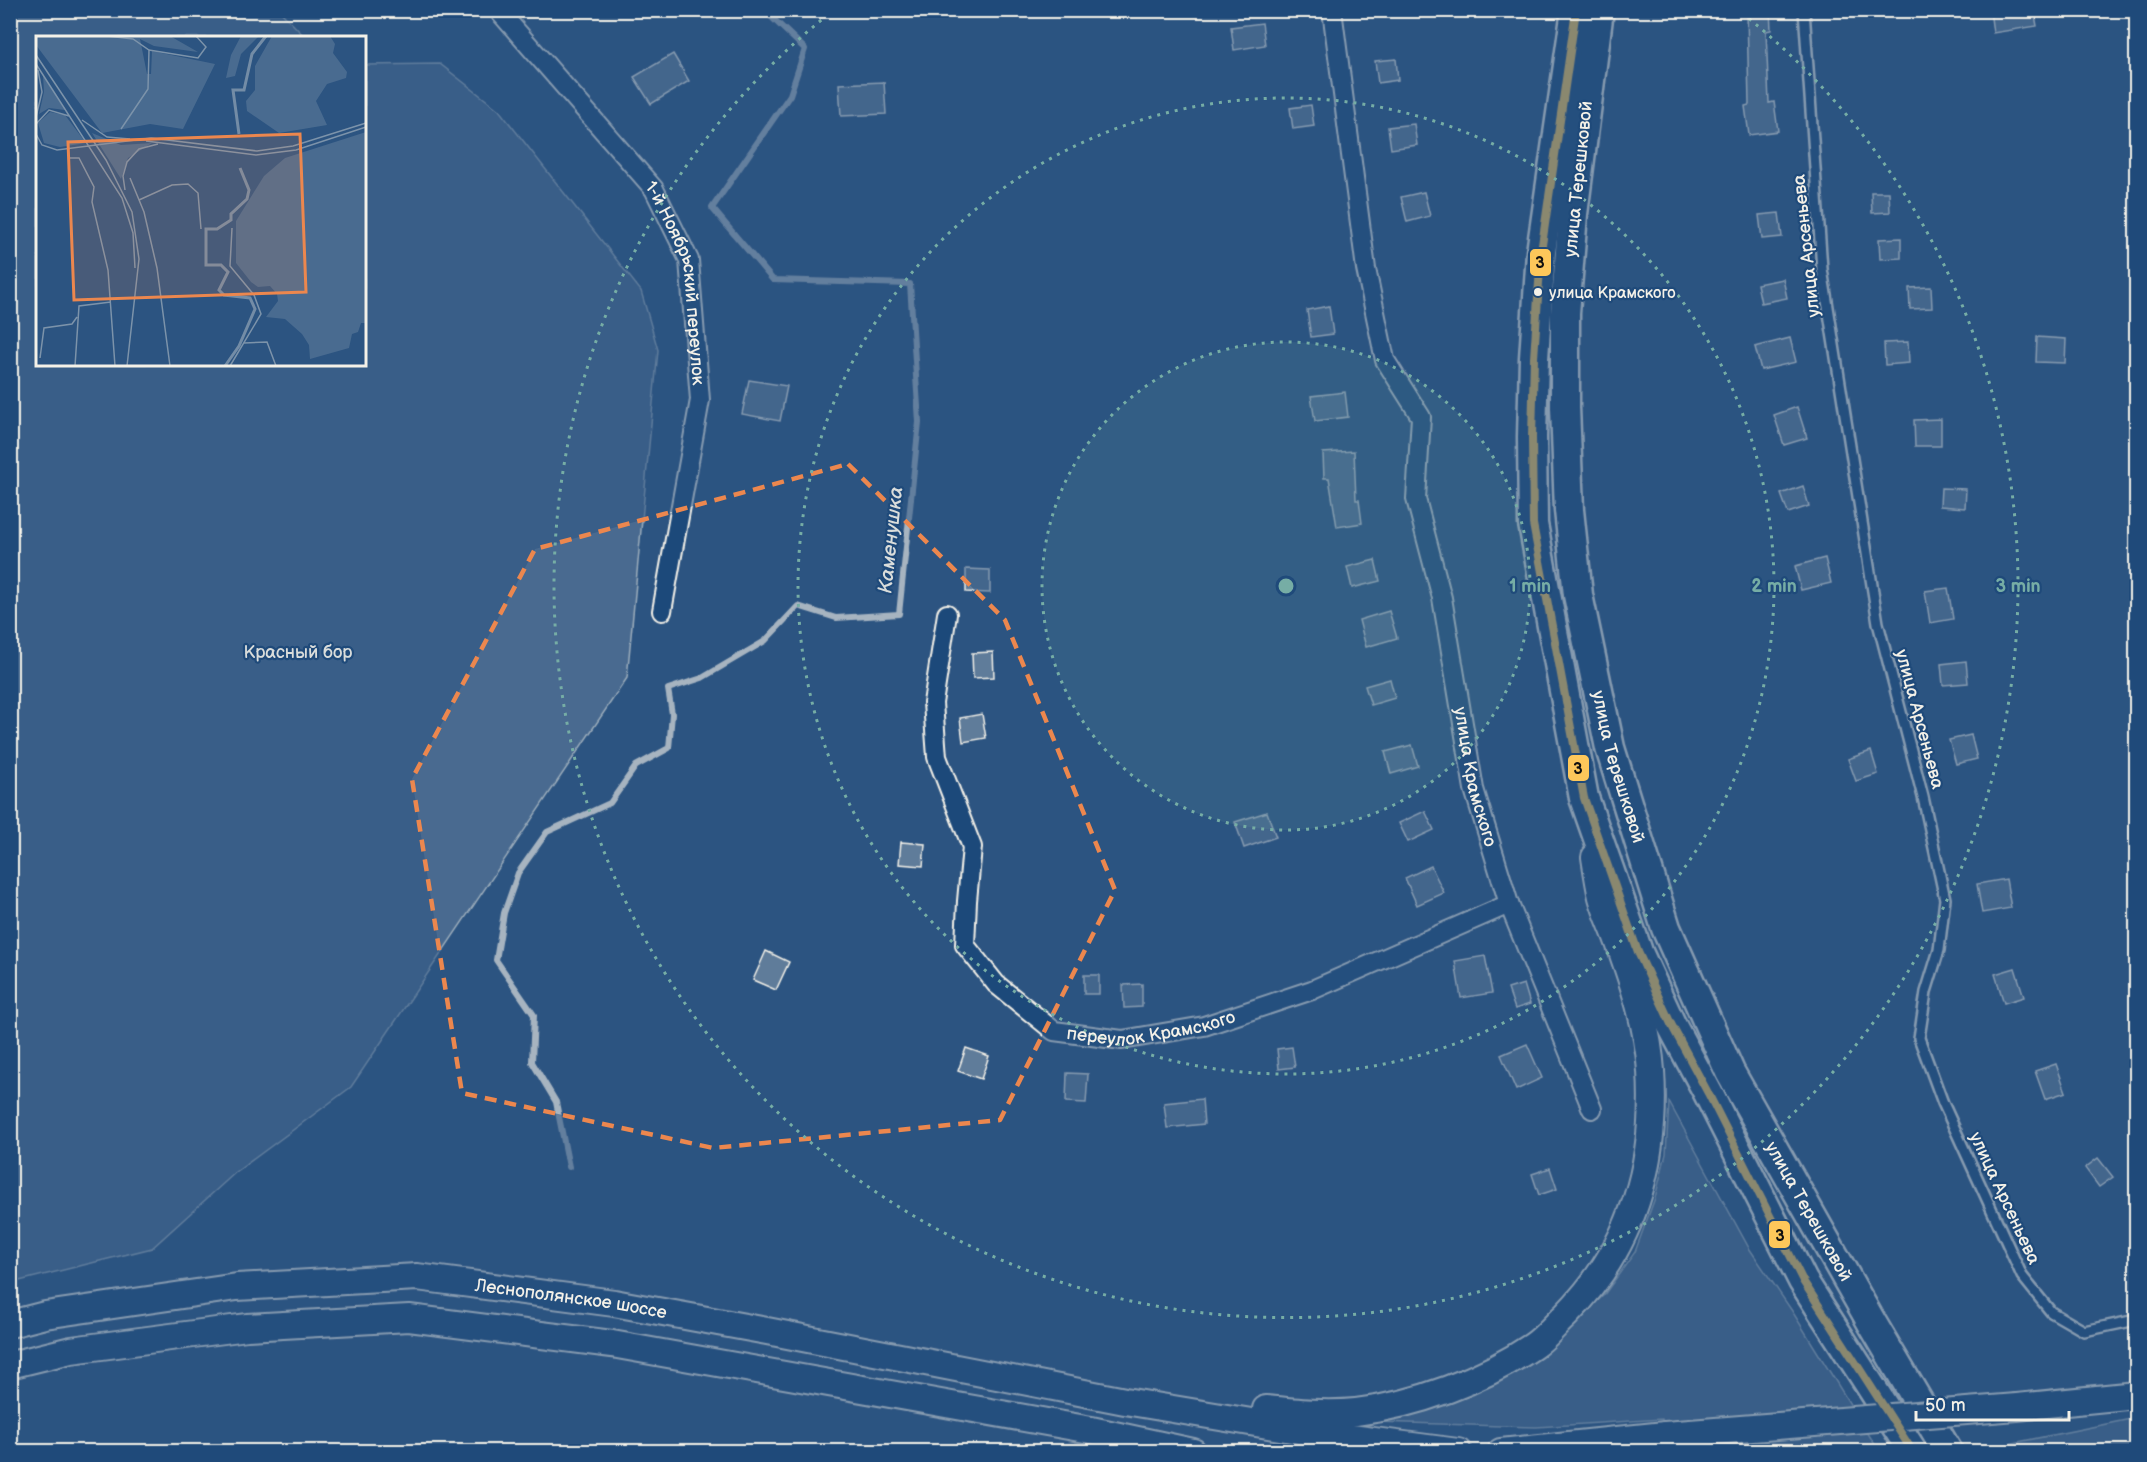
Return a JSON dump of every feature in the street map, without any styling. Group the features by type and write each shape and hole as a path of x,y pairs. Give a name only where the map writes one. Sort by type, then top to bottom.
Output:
{"main road":[{"name":"улица Терешковой","path":"1576,10 1541,252 1534,358 1532,437 1533,524 1584,798 1638,952 1671,1024 1803,1281 1913,1452"},
{"name":"улица Терешковой","path":"1599,10 1573,214 1565,313 1565,407 1569,510 1578,595 1610,748 1665,928 1730,1072 1942,1443"},
{"path":"1125,1401 1306,1413 1356,1412 1396,1404 1453,1388 1493,1370 1535,1345 1574,1306 1609,1262 1629,1223 1647,1167 1652,1126 1651,1069 1642,1013 1602,897 1584,798"},
{"name":"Леснополянское шоссе","path":"10,1324 45,1315 237,1287 417,1277 614,1303 1125,1401"},
{"path":"10,1365 71,1350 246,1327 409,1318 612,1344 1044,1422 1194,1452"},
{"path":"1501,1452 1665,1435 2017,1407 2136,1395"},
{"path":"1125,1401 1328,1436 1458,1452"},
{"path":"1942,1443 1959,1452"}],"street":[{"name":"1-й Ноябрьский переулок","path":"498,10 654,189 689,260 700,400 662,611"},
{"name":"улица Крамского","path":"1332,10 1366,269 1385,360 1421,417 1416,499 1442,598 1474,789 1509,904 1592,1109"},
{"name":"переулок Крамского","path":"947,614 933,703 937,757 972,847 965,945 996,984 1054,1031 1122,1040 1204,1026 1312,990 1509,904"}],"lane":[{"name":"улица Арсеньева","path":"1804,10 1822,269 1878,623 1923,797 1945,899 1939,950 1926,992 1920,1038 1943,1103 2022,1276 2050,1312 2084,1331 2136,1320"}],"highlighted area":[{"path":"848,464 1005,620 1115,890 1000,1120 713,1148 462,1093 412,779 535,549"}],"green space":[{"name":"Красный бор","path":"10,11 280,11 304,36 36,36 36,366 366,366 366,65 440,64 499,110 641,291 658,350 627,678 351,1087 236,1172 152,1248 11,1283"},
{"path":"1669,1102 1749,1248 1792,1311 1879,1451 1693,1451 1665,1435 1662,1419 1536,1427 1377,1422 1570,1327 1604,1295 1635,1252 1655,1198 1666,1154"},
{"path":"2136,1418 2136,1451 1986,1452 1984,1449"}],"building":[{"path":"1747,10 1770,10 1771,30 1766,31 1769,103 1774,102 1778,131 1749,135 1745,106 1749,105"},
{"path":"1990,10 2034,10 2037,26 1993,33"},
{"path":"1262,23 1265,45 1234,50 1231,27"},
{"path":"673,54 689,81 651,104 634,77"},
{"path":"1396,59 1398,80 1378,83 1375,61"},
{"path":"884,82 886,114 841,116 839,84"},
{"path":"1311,105 1314,126 1293,129 1290,108"},
{"path":"1414,124 1417,145 1391,149 1388,127"},
{"path":"1424,192 1430,216 1407,222 1401,197"},
{"path":"1871,192 1889,192 1890,212 1872,213"},
{"path":"1779,213 1782,237 1762,239 1759,215"},
{"path":"1901,238 1901,258 1880,259 1879,239"},
{"path":"1783,279 1787,298 1761,303 1757,284"},
{"path":"1931,287 1932,308 1910,309 1909,288"},
{"path":"1329,306 1333,334 1311,337 1307,310"},
{"path":"2037,337 2066,339 2065,363 2036,362"},
{"path":"1790,338 1796,362 1761,370 1755,347"},
{"path":"1908,342 1909,363 1885,365 1884,343"},
{"path":"749,380 787,386 780,421 742,414"},
{"path":"1345,392 1348,417 1315,421 1311,396"},
{"path":"1797,407 1807,438 1784,445 1774,415"},
{"path":"1941,419 1941,446 1915,446 1914,420"},
{"path":"1354,451 1356,500 1359,500 1362,523 1337,527 1329,478 1324,478 1323,453"},
{"path":"1803,486 1809,506 1788,513 1781,494"},
{"path":"1941,488 1966,489 1965,508 1940,506"},
{"path":"1825,558 1831,583 1801,590 1795,566"},
{"path":"1375,560 1380,581 1352,588 1347,567"},
{"path":"966,569 990,570 990,593 966,592"},
{"path":"1948,588 1953,619 1930,623 1925,591"},
{"path":"1389,611 1397,638 1366,647 1359,620"},
{"path":"993,652 994,677 973,678 972,653"},
{"path":"1966,661 1968,683 1943,685 1941,664"},
{"path":"1390,679 1395,698 1371,705 1365,686"},
{"path":"982,714 986,738 963,742 960,718"},
{"path":"1971,735 1977,759 1956,764 1949,740"},
{"path":"1412,745 1418,766 1391,774 1385,752"},
{"path":"1871,751 1878,774 1856,781 1848,759"},
{"path":"1425,811 1434,830 1408,842 1399,823"},
{"path":"1267,812 1276,837 1244,848 1235,822"},
{"path":"901,842 925,844 923,866 899,864"},
{"path":"1431,866 1444,893 1417,905 1405,878"},
{"path":"2006,879 2011,908 1982,913 1977,884"},
{"path":"766,951 789,962 776,990 753,980"},
{"path":"1485,956 1492,993 1461,998 1455,961"},
{"path":"2015,968 2024,997 2004,1003 1995,974"},
{"path":"1084,975 1099,975 1099,994 1084,994"},
{"path":"1142,984 1142,1007 1124,1008 1123,985"},
{"path":"1524,984 1530,1004 1515,1009 1508,989"},
{"path":"1527,1044 1542,1078 1516,1090 1501,1055"},
{"path":"1292,1047 1295,1067 1279,1069 1277,1049"},
{"path":"966,1048 989,1056 981,1079 958,1071"},
{"path":"2056,1064 2066,1092 2045,1099 2035,1071"},
{"path":"1067,1073 1088,1074 1086,1103 1066,1102"},
{"path":"1202,1099 1204,1124 1167,1128 1164,1103"},
{"path":"2098,1158 2113,1177 2099,1187 2085,1168"},
{"path":"1550,1168 1557,1189 1539,1195 1532,1174"}],"waterway":[{"name":"Каменушка","path":"569,1167 556,1102 532,1062 534,1015 496,960 504,913 518,873 547,832 610,803 636,766 669,748 672,714 668,689 702,678 765,641 798,606 836,618 899,614 919,422 910,284 773,280 712,208 790,95 805,49 764,10"}],"transit line":[{"name":"3","path":"1576,10 1541,252 1534,358 1532,437 1533,524 1584,798 1638,952 1671,1024 1803,1281 1913,1452"}],"place":[{"name":"улица Крамского","path":"1538,292"}]}
